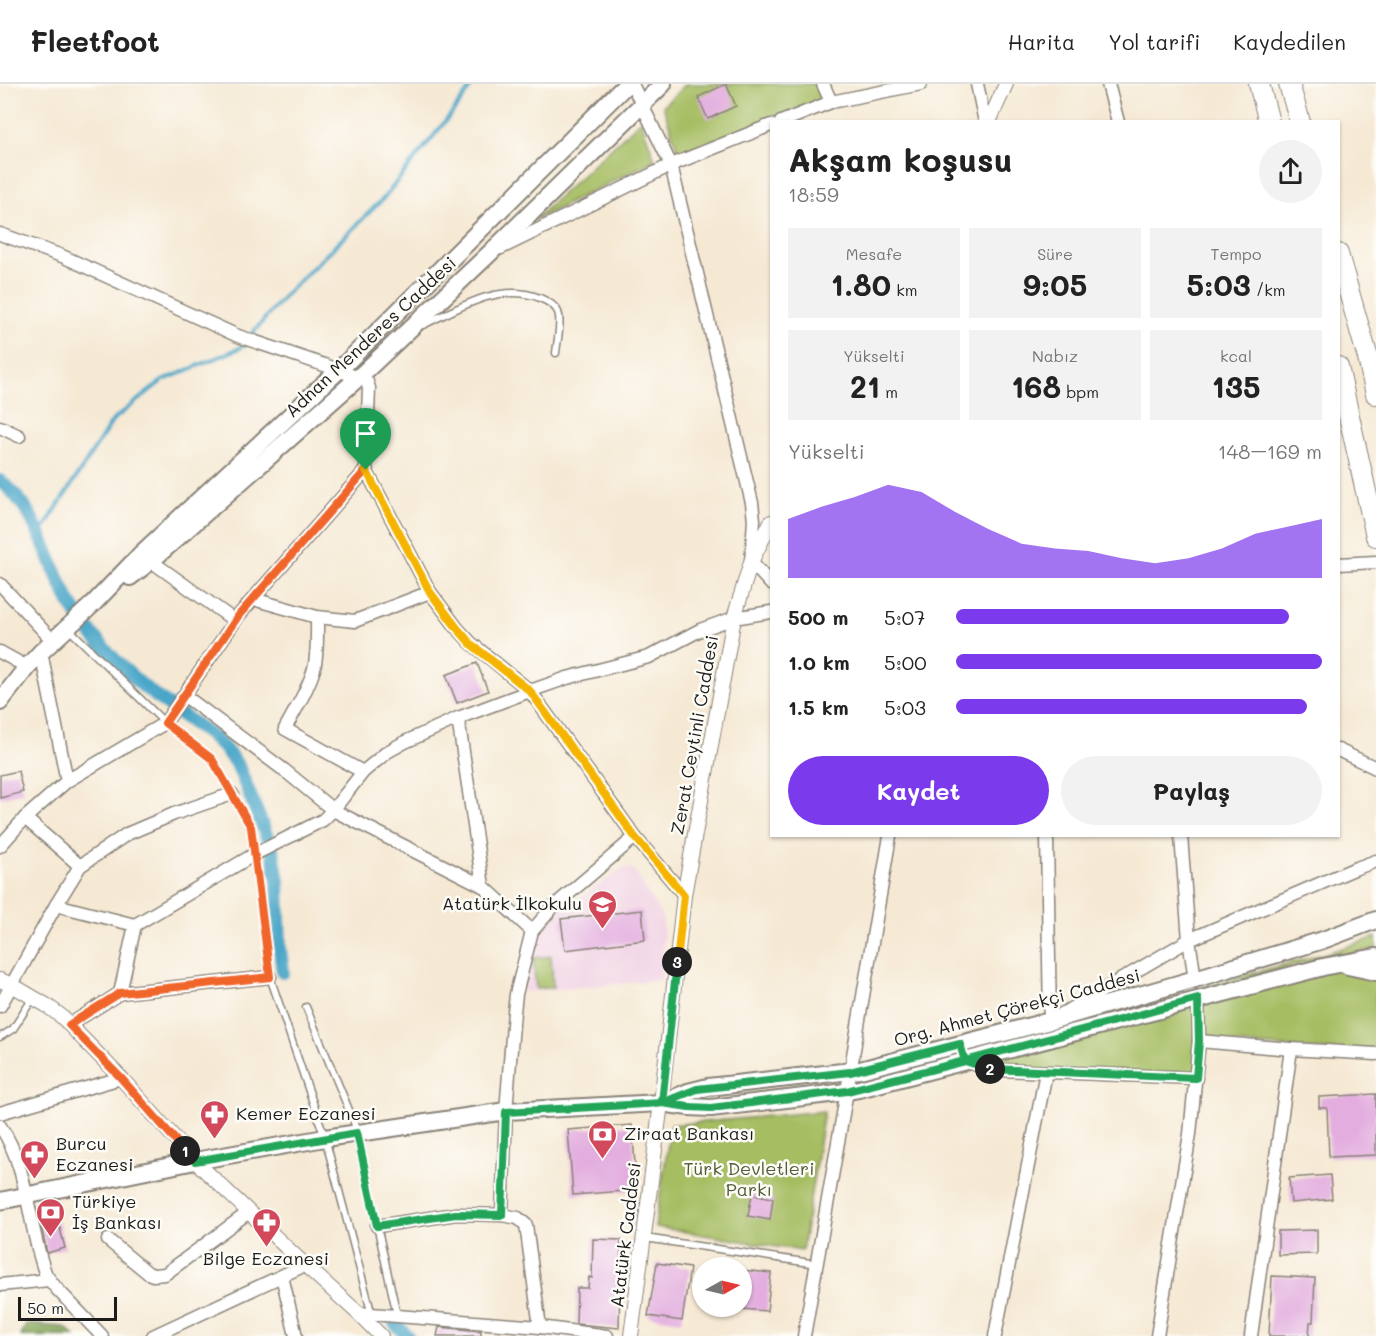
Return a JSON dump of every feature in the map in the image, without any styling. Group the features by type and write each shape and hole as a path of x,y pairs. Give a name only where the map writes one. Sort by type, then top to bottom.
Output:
{"highway":[{"path":"1259,84 1268,120"},
{"path":"1289,84 1299,120"},
{"path":"1340,261 1376,394"},
{"path":"1340,376 1376,536"}],"main road":[{"name":"Adnan Menderes Caddesi","path":"0,702 27,667 143,552 339,370 627,84"},
{"name":"Adnan Menderes Caddesi","path":"93,604 151,561 358,378 663,84"},
{"path":"1339,934 1376,913"},
{"name":"Org. Ahmet Çörekçi Caddesi","path":"662,1103 688,1092 708,1087 850,1072 1050,1021 1195,979 1339,934 1376,920"},
{"name":"Org. Ahmet Çörekçi Caddesi","path":"0,1201 195,1161 325,1138 506,1112 662,1103 711,1108 847,1091 1338,963 1376,957"},
{"name":"Org. Ahmet Çörekçi Caddesi","path":"1338,963 1376,972"}],"street":[{"path":"632,84 671,165 752,503 754,520 751,562 770,583"},
{"path":"823,84 831,102"},
{"path":"786,120 831,102 921,84"},
{"path":"977,84 986,120"},
{"path":"988,120 1006,84"},
{"path":"1108,84 1117,120"},
{"path":"489,254 671,165 770,125"},
{"path":"0,234 62,256 238,336 366,381 369,388 366,470 430,592 471,644 530,691 635,837 684,895"},
{"path":"0,427 19,436"},
{"path":"0,846 25,818 67,781 165,723 235,621 366,470"},
{"name":"Zerat Ceytinli Caddesi","path":"662,1103 684,895 734,618 751,562 770,524"},
{"path":"151,561 235,621"},
{"path":"1340,564 1376,562"},
{"path":"0,584 47,647 67,781"},
{"path":"253,599 317,617 355,621 430,592"},
{"path":"56,905 135,925 260,852 317,823 333,810 363,772 387,752 405,742 458,718 567,678 649,657 700,630 734,618 770,612"},
{"path":"317,617 317,650 314,667 310,680 285,729 363,772"},
{"path":"0,652 27,667"},
{"path":"184,696 333,810 483,886 532,931"},
{"path":"458,718 483,886"},
{"path":"1340,751 1376,768"},
{"path":"0,1006 6,982 80,866 127,834 174,814 232,794"},
{"path":"25,818 80,866"},
{"path":"502,1215 506,1112 515,1003 532,931 553,907 635,837"},
{"path":"804,1336 890,837"},
{"path":"1047,837 1050,1021 1189,940 1376,861"},
{"path":"1181,837 1189,940 1195,979"},
{"path":"120,993 135,925"},
{"path":"69,1025 120,993 270,977"},
{"path":"6,982 54,1010 121,1078 195,1161 305,1265 365,1313 379,1334"},
{"path":"1157,1336 1190,1134 1199,1041 1198,999"},
{"path":"1199,1041 1376,1054"},
{"path":"960,1044 965,1061 989,1068 1196,1078"},
{"path":"1251,1336 1291,1049"},
{"path":"995,1336 1046,1072"},
{"path":"0,1113 121,1078"},
{"name":"Atatürk Caddesi","path":"631,1336 662,1103"},
{"path":"0,1126 13,1151 49,1280 102,1336"},
{"path":"108,1240 148,1273 165,1274 249,1212"},
{"path":"377,1226 456,1214 502,1215 519,1218 526,1225 540,1327"},
{"path":"153,1336 305,1265"},
{"path":"282,1276 296,1336"},
{"path":"0,1285 49,1280"},
{"path":"365,1313 540,1327 607,1336"}],"lane":[{"path":"413,326 423,325 494,294 526,294 543,299 553,305 558,313 560,321 556,353"},
{"path":"67,627 165,723 212,759 251,827 260,852 270,977 325,1138 365,1313"},
{"path":"0,1037 13,1029 34,998"},
{"path":"306,1006 357,1133 397,1315"},
{"path":"644,1238 817,1264"}],"shaded area":[{"name":"Atatürk İlkokulu","path":"624,868 633,869 663,921 661,980 523,992 541,929 553,915"}],"green space":[{"path":"686,84 816,84 824,99 679,154 663,106"},
{"path":"641,120 655,160 533,221"},
{"path":"1376,937 1376,949 1325,958 964,1052 963,1050 1324,954"},
{"path":"551,956 553,987 536,989 533,958"},
{"path":"1323,967 1376,972 1376,1054 1199,1041 1196,1078 1000,1070 965,1061"},
{"name":"Türk Devletleri Parkı","path":"824,1111 802,1251 655,1227 671,1125"},
{"path":"26,1324 65,1327 75,1336 21,1336"}],"building":[{"path":"726,84 736,106 708,119 698,97"},
{"path":"477,663 488,691 457,703 446,675"},
{"path":"18,771 23,792 0,798 0,775"},
{"path":"642,910 645,940 565,950 561,919"},
{"path":"1376,1094 1376,1155 1329,1157 1327,1108 1319,1108 1319,1097"},
{"name":"Ziraat Bankası","path":"632,1125 637,1190 573,1195 568,1130"},
{"path":"1330,1175 1332,1199 1291,1203 1289,1178"},
{"path":"752,1194 773,1198 770,1220 748,1216"},
{"name":"Türkiye İş Bankası","path":"58,1221 65,1248 47,1253 41,1225"},
{"path":"1317,1230 1317,1254 1278,1255 1278,1231"},
{"path":"593,1239 621,1240 619,1328 576,1324 577,1288 588,1288 589,1277 592,1278"},
{"path":"657,1263 690,1268 682,1321 648,1316"},
{"path":"752,1271 771,1273 767,1311 752,1310"},
{"path":"1272,1276 1315,1278 1313,1322 1310,1322 1309,1336 1269,1336"},
{"path":"439,1327 481,1331 481,1336 437,1336"}],"waterway":[{"path":"40,534 113,420 162,381 240,348 285,295 382,200 473,84"},
{"path":"0,481 14,493 25,508 66,595 98,641 143,686 214,738 238,766 273,852 278,881 283,972"},
{"path":"395,1323 407,1336"}],"place":[{"name":"Atatürk İlkokulu","path":"603,930"},
{"name":"Kemer Eczanesi","path":"215,1140"},
{"name":"Ziraat Bankası","path":"603,1160"},
{"name":"Burcu Eczanesi","path":"35,1180"},
{"name":"Türkiye İş Bankası","path":"51,1238"},
{"name":"Bilge Eczanesi","path":"266,1248"}],"route":[{"path":"366,470 239,615 165,723 212,759 251,827 270,977 120,993 69,1025 121,1078 195,1161 357,1133 377,1226 456,1214 502,1215 506,1112 662,1103 711,1108 859,1089 965,1061 1000,1070 1196,1078 1199,1041 1198,999 965,1061 960,1044 850,1072 697,1089 662,1103 684,895 635,837 530,691 471,644 430,592 366,470"}]}
